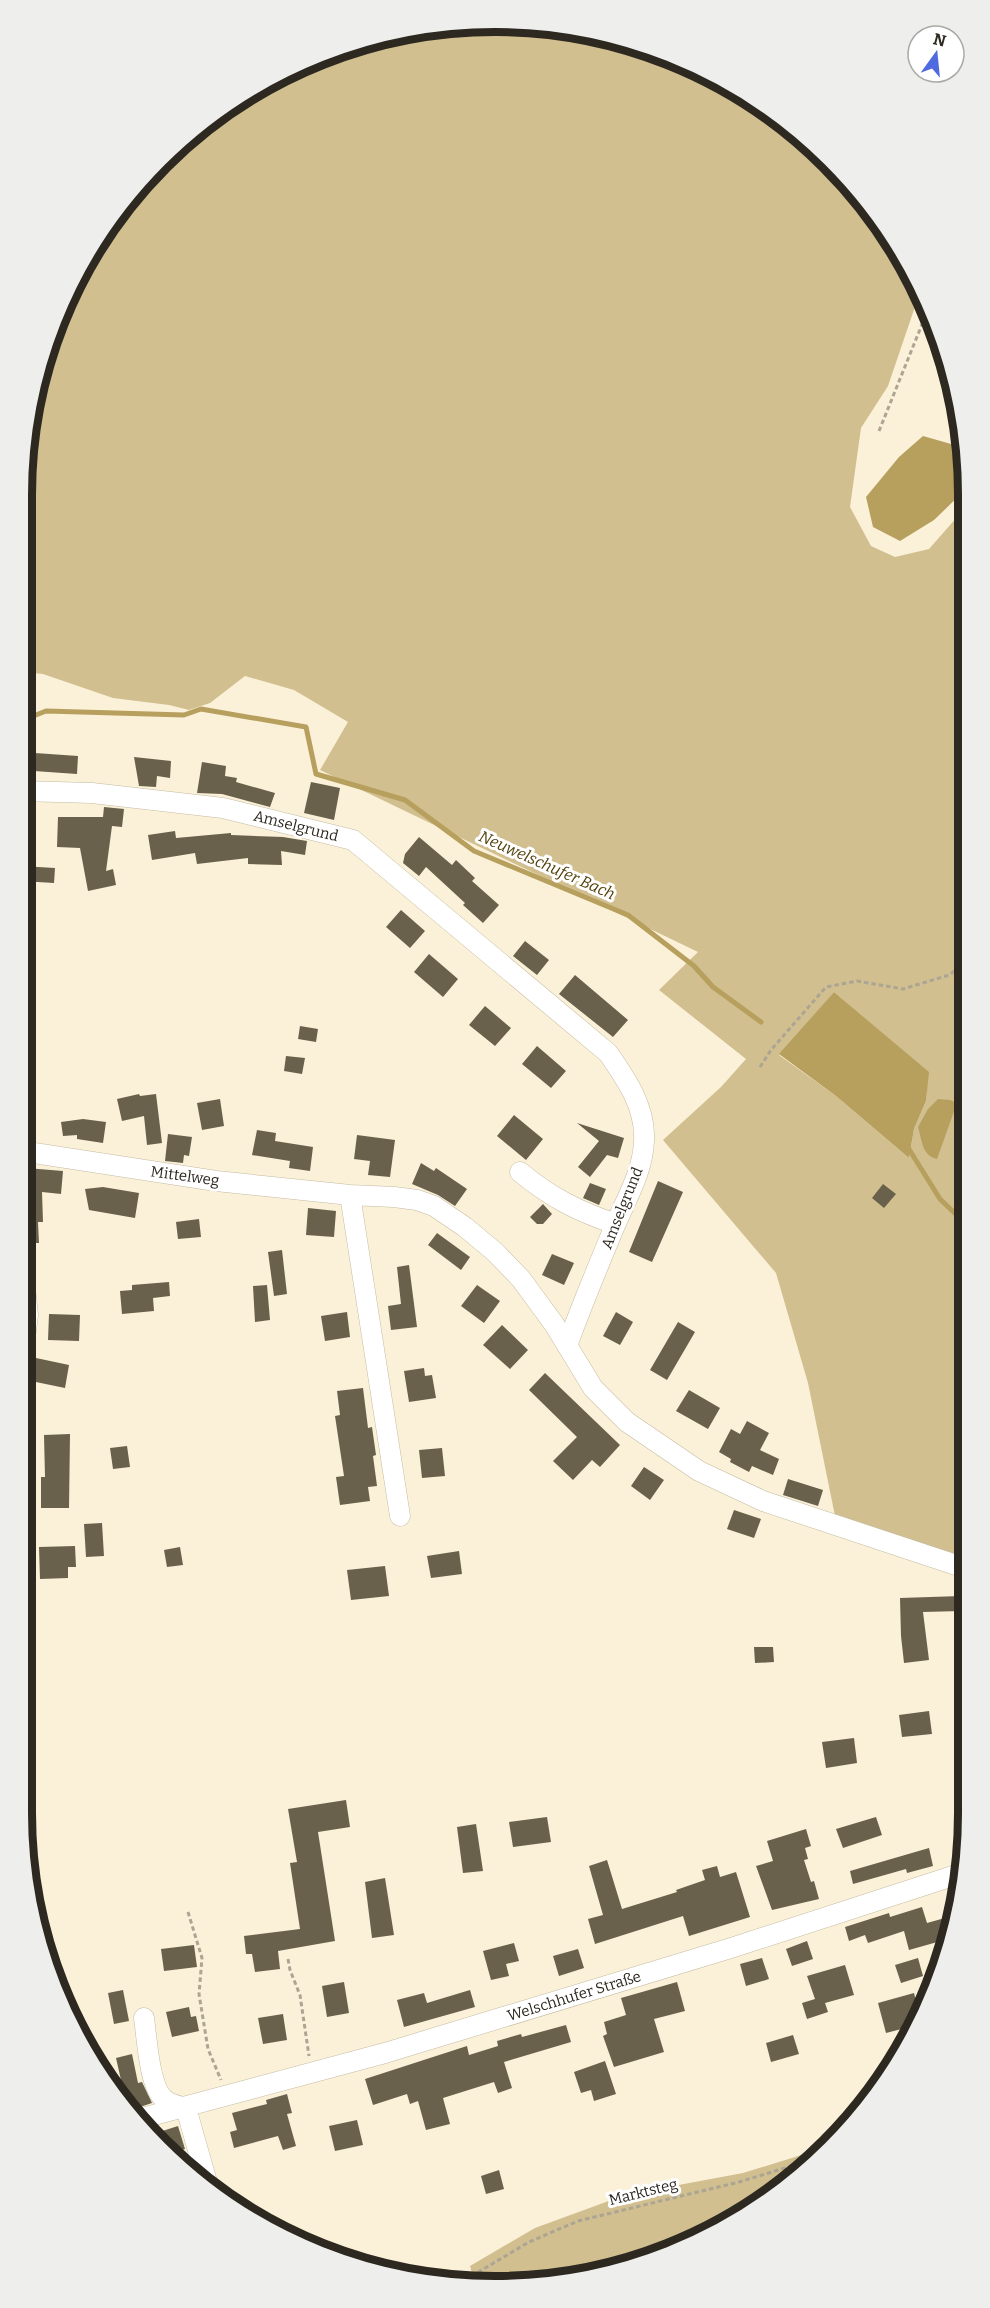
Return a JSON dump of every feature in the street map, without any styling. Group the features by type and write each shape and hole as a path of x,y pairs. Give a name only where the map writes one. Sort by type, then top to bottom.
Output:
{"street":[{"name":"Amselgrund","path":"32,791 92,792 223,808 352,840 608,1053 630,1086 640,1112 644,1139 640,1167 580,1308 567,1346"},
{"name":"Mittelweg","path":"32,1153 216,1181 351,1196 394,1197 417,1200 434,1206 465,1227 495,1252 521,1279 539,1300 567,1346"},
{"path":"520,1172 543,1192 565,1204 616,1224"},
{"path":"351,1196 400,1516"},
{"path":"567,1346 593,1388 627,1422 699,1471 763,1501 958,1566"},
{"name":"Welschhufer Straße","path":"146,2117 313,2073 731,1948 955,1875"},
{"path":"144,2018 153,2076 159,2094 166,2101 186,2108 205,2174"}],"path":[{"path":"879,431 924,320"},
{"path":"760,1067 771,1050 826,987 857,981 903,989 949,975 958,969"},
{"path":"188,1911 202,1958 199,1994 208,2049 217,2074 233,2095"},
{"path":"288,1959 300,1995 313,2073"},
{"name":"Marktsteg","path":"472,2276 529,2242 578,2221 739,2182 795,2166"}],"shaded area":[{"path":"465,32 525,32 585,40 615,47 700,79 777,127 823,167 863,213 880,237 916,303 888,386 861,428 850,507 871,546 895,557 929,549 958,516 958,1555 835,1516 808,1383 776,1273 663,1140 721,1087 746,1059 659,990 698,952 320,770 348,722 294,690 245,676 210,703 189,710 169,705 113,698 43,674 32,673 32,465 40,405 56,346 79,290 127,213 167,167 213,127 237,110 290,79 375,47 435,35","holes":["834,992 928,1072 926,1101 914,1129 909,1158 836,1096 779,1055"]},
{"path":"923,436 956,445 958,465 958,497 934,520 900,541 873,527 866,497 899,457"},
{"path":"834,992 929,1072 926,1101 914,1129 909,1158 836,1096 779,1054"},
{"path":"938,1099 957,1103 937,1159 925,1151 918,1127 928,1109"},
{"path":"811,2152 777,2181 727,2214 700,2229 644,2252 615,2261 555,2273 525,2276 473,2276 470,2266 535,2228 625,2195 743,2173"}],"building":[{"path":"35,753 78,756 77,774 34,771"},
{"path":"134,757 171,761 170,778 157,776 156,787 139,786"},
{"path":"202,762 226,766 225,776 237,778 236,782 275,793 270,807 222,794 197,793"},
{"path":"311,782 340,788 334,820 304,813"},
{"path":"104,807 124,809 122,827 112,826 106,871 113,869 116,885 88,891 80,848 57,847 58,817 103,817"},
{"path":"175,831 176,838 231,833 231,835 283,837 307,841 305,855 281,851 282,865 248,864 248,858 197,864 195,853 152,860 148,835"},
{"path":"419,837 452,865 456,860 475,878 472,881 499,905 483,923 426,867 419,876 403,863 405,854"},
{"path":"32,867 55,868 54,883 32,882"},
{"path":"401,910 425,931 410,948 386,927"},
{"path":"525,941 549,960 537,975 513,956"},
{"path":"429,954 458,979 443,997 414,972"},
{"path":"575,975 628,1020 613,1037 559,994"},
{"path":"485,1006 511,1028 495,1046 469,1025"},
{"path":"300,1026 318,1029 316,1042 298,1039"},
{"path":"537,1046 566,1071 551,1088 522,1064"},
{"path":"286,1056 305,1058 302,1074 284,1071"},
{"path":"139,1094 140,1096 156,1094 162,1143 147,1145 144,1116 122,1121 117,1099"},
{"path":"220,1099 224,1126 202,1130 197,1103"},
{"path":"514,1115 543,1139 526,1160 497,1136"},
{"path":"83,1119 106,1122 103,1143 77,1139 77,1135 63,1136 61,1122"},
{"path":"577,1123 624,1138 618,1158 607,1155 590,1177 578,1167 599,1141"},
{"path":"257,1130 276,1133 275,1141 313,1147 310,1171 289,1168 290,1161 252,1155"},
{"path":"168,1134 192,1137 189,1156 184,1155 183,1163 165,1161"},
{"path":"357,1135 395,1140 390,1177 368,1175 370,1161 354,1159"},
{"path":"421,1163 434,1171 436,1168 467,1189 455,1206 438,1195 412,1184"},
{"path":"32,1168 63,1171 61,1194 42,1192 43,1222 38,1222 39,1243 32,1243"},
{"path":"658,1181 683,1192 652,1262 629,1252"},
{"path":"590,1183 606,1189 599,1205 583,1198"},
{"path":"883,1184 896,1194 884,1208 872,1198"},
{"path":"103,1187 139,1193 135,1218 89,1210 85,1189"},
{"path":"543,1204 552,1214 543,1224 537,1224 530,1217"},
{"path":"308,1208 336,1211 334,1237 306,1235"},
{"path":"199,1219 201,1237 178,1239 176,1222"},
{"path":"437,1233 470,1257 461,1270 428,1245"},
{"path":"282,1250 287,1294 274,1296 268,1252"},
{"path":"552,1254 574,1263 564,1285 542,1275"},
{"path":"409,1265 417,1327 391,1330 388,1306 401,1304 397,1267"},
{"path":"169,1282 170,1296 153,1298 154,1311 122,1314 120,1291 132,1290 132,1285"},
{"path":"267,1285 270,1320 255,1322 253,1286"},
{"path":"477,1285 500,1301 484,1323 461,1306"},
{"path":"347,1312 350,1337 325,1341 321,1316"},
{"path":"616,1312 633,1322 620,1345 603,1336"},
{"path":"49,1314 80,1315 79,1341 48,1340"},
{"path":"678,1322 695,1332 667,1380 650,1370"},
{"path":"502,1325 528,1350 510,1369 483,1345"},
{"path":"36,1358 69,1365 65,1388 32,1381"},
{"path":"424,1368 425,1376 432,1375 436,1398 409,1402 404,1371"},
{"path":"545,1373 620,1445 600,1467 592,1460 573,1480 553,1461 577,1437 529,1390"},
{"path":"363,1388 368,1428 372,1427 376,1455 373,1456 377,1486 368,1487 370,1501 340,1505 336,1477 344,1476 335,1416 340,1415 337,1391"},
{"path":"689,1390 720,1408 708,1429 676,1411"},
{"path":"747,1421 769,1433 760,1450 779,1459 773,1475 752,1466 749,1472 730,1462 731,1459 719,1452 731,1429 740,1434"},
{"path":"70,1434 69,1508 41,1508 41,1477 45,1477 44,1435"},
{"path":"127,1446 130,1467 113,1469 110,1448"},
{"path":"442,1448 445,1476 422,1478 419,1450"},
{"path":"644,1467 664,1480 650,1500 631,1486"},
{"path":"788,1479 823,1490 818,1506 783,1495"},
{"path":"734,1510 761,1519 754,1538 727,1529"},
{"path":"102,1523 104,1556 86,1557 84,1524"},
{"path":"75,1546 76,1567 68,1567 68,1578 40,1579 39,1547"},
{"path":"180,1547 183,1565 167,1567 164,1550"},
{"path":"459,1551 462,1574 431,1578 427,1556"},
{"path":"385,1566 389,1596 351,1600 347,1570"},
{"path":"958,1596 958,1611 923,1612 929,1660 904,1663 900,1598"},
{"path":"754,1647 773,1647 774,1662 755,1663"},
{"path":"929,1711 932,1734 902,1737 899,1715"},
{"path":"854,1738 857,1763 826,1768 822,1742"},
{"path":"346,1800 350,1827 318,1832 335,1941 278,1951 280,1969 255,1972 252,1954 246,1954 244,1936 300,1929 290,1863 297,1862 288,1809"},
{"path":"547,1817 551,1842 513,1847 509,1822"},
{"path":"876,1817 882,1835 843,1848 836,1829"},
{"path":"476,1824 483,1871 463,1873 457,1827"},
{"path":"806,1829 811,1846 805,1848 808,1859 804,1860 819,1899 772,1910 756,1866 773,1861 767,1841"},
{"path":"929,1848 933,1866 907,1873 906,1869 853,1884 850,1871"},
{"path":"607,1860 622,1909 677,1892 676,1890 705,1880 702,1870 717,1866 720,1877 736,1872 750,1917 689,1936 683,1916 595,1944 588,1919 603,1915 589,1866"},
{"path":"385,1878 394,1935 372,1938 365,1882"},
{"path":"922,1907 927,1923 947,1918 940,1941 909,1950 904,1931 868,1943 865,1935 849,1941 845,1927 889,1913 890,1917"},
{"path":"807,1941 813,1959 792,1966 786,1949"},
{"path":"514,1943 519,1961 506,1964 509,1976 491,1980 483,1951"},
{"path":"194,1945 197,1967 164,1971 161,1949"},
{"path":"578,1949 584,1968 559,1976 553,1956"},
{"path":"762,1958 769,1979 746,1986 740,1964"},
{"path":"918,1958 923,1976 901,1983 895,1965"},
{"path":"845,1965 854,1995 825,2003 828,2012 807,2019 802,2003 815,1999 807,1976"},
{"path":"344,1982 349,2013 327,2017 322,1986"},
{"path":"677,1982 685,2011 654,2019 664,2052 614,2067 603,2036 607,2034 604,2022 626,2015 621,1998"},
{"path":"123,1990 129,2021 114,2024 108,1993"},
{"path":"470,1990 475,2007 404,2027 397,2000 424,1993 427,2003"},
{"path":"914,1993 917,2004 905,2028 886,2033 878,2003"},
{"path":"189,2007 191,2017 196,2016 199,2031 172,2037 166,2012"},
{"path":"283,2014 287,2040 263,2044 258,2018"},
{"path":"566,2025 571,2042 504,2062 512,2088 498,2093 494,2082 443,2098 450,2124 426,2130 418,2101 410,2104 407,2094 373,2105 365,2079 467,2046 469,2055 498,2046 497,2041"},
{"path":"793,2035 799,2054 771,2062 766,2043"},
{"path":"132,2054 138,2083 142,2082 152,2103 138,2108 127,2095 123,2090 116,2058"},
{"path":"605,2061 616,2094 594,2101 591,2090 581,2093 574,2072"},
{"path":"287,2094 292,2113 287,2114 296,2146 283,2150 278,2136 234,2148 230,2132 237,2130 232,2113 267,2104 266,2100"},
{"path":"357,2120 363,2145 335,2151 329,2126"},
{"path":"178,2126 185,2149 178,2151 159,2132"},
{"path":"499,2170 504,2189 486,2194 481,2176"}],"waterway":[{"name":"Neuwelschufer Bach","path":"32,717 46,711 184,715 201,709 306,727 316,774 405,800 474,851 628,915 694,966 713,987 761,1022"},
{"name":"Neuwelschufer Bach","path":"907,1146 940,1199 958,1216"}]}
